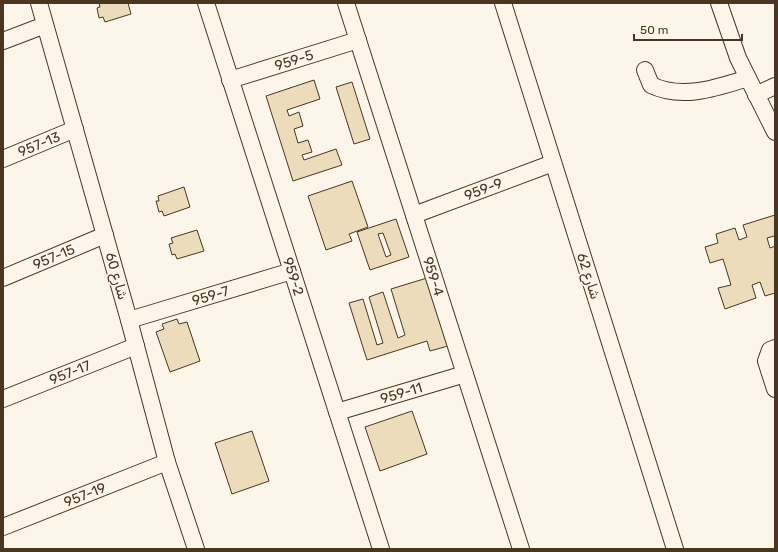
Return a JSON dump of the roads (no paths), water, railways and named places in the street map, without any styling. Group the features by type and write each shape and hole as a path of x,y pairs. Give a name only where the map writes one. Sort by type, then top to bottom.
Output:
{"street":[{"name":"شارع 60","path":"39,3 129,320 167,462 196,549"},
{"name":"959-2","path":"206,3 381,549"},
{"name":"959-4","path":"346,3 521,549"},
{"name":"شارع 62","path":"503,3 675,549"},
{"path":"719,3 738,58 775,132"},
{"path":"3,41 45,25"},
{"name":"959-5","path":"230,80 358,40"},
{"path":"645,70 651,85 661,90 679,92 709,90 748,78"},
{"path":"756,95 775,86"},
{"name":"957-13","path":"3,159 75,129"},
{"name":"959-9","path":"414,215 554,163"},
{"name":"957-15","path":"3,278 105,235"},
{"name":"959-7","path":"129,320 292,271"},
{"name":"957-17","path":"3,399 136,346"},
{"path":"775,348 770,350 766,361 775,390"},
{"name":"959-11","path":"337,412 465,374"},
{"name":"957-19","path":"3,527 167,462"}]}
